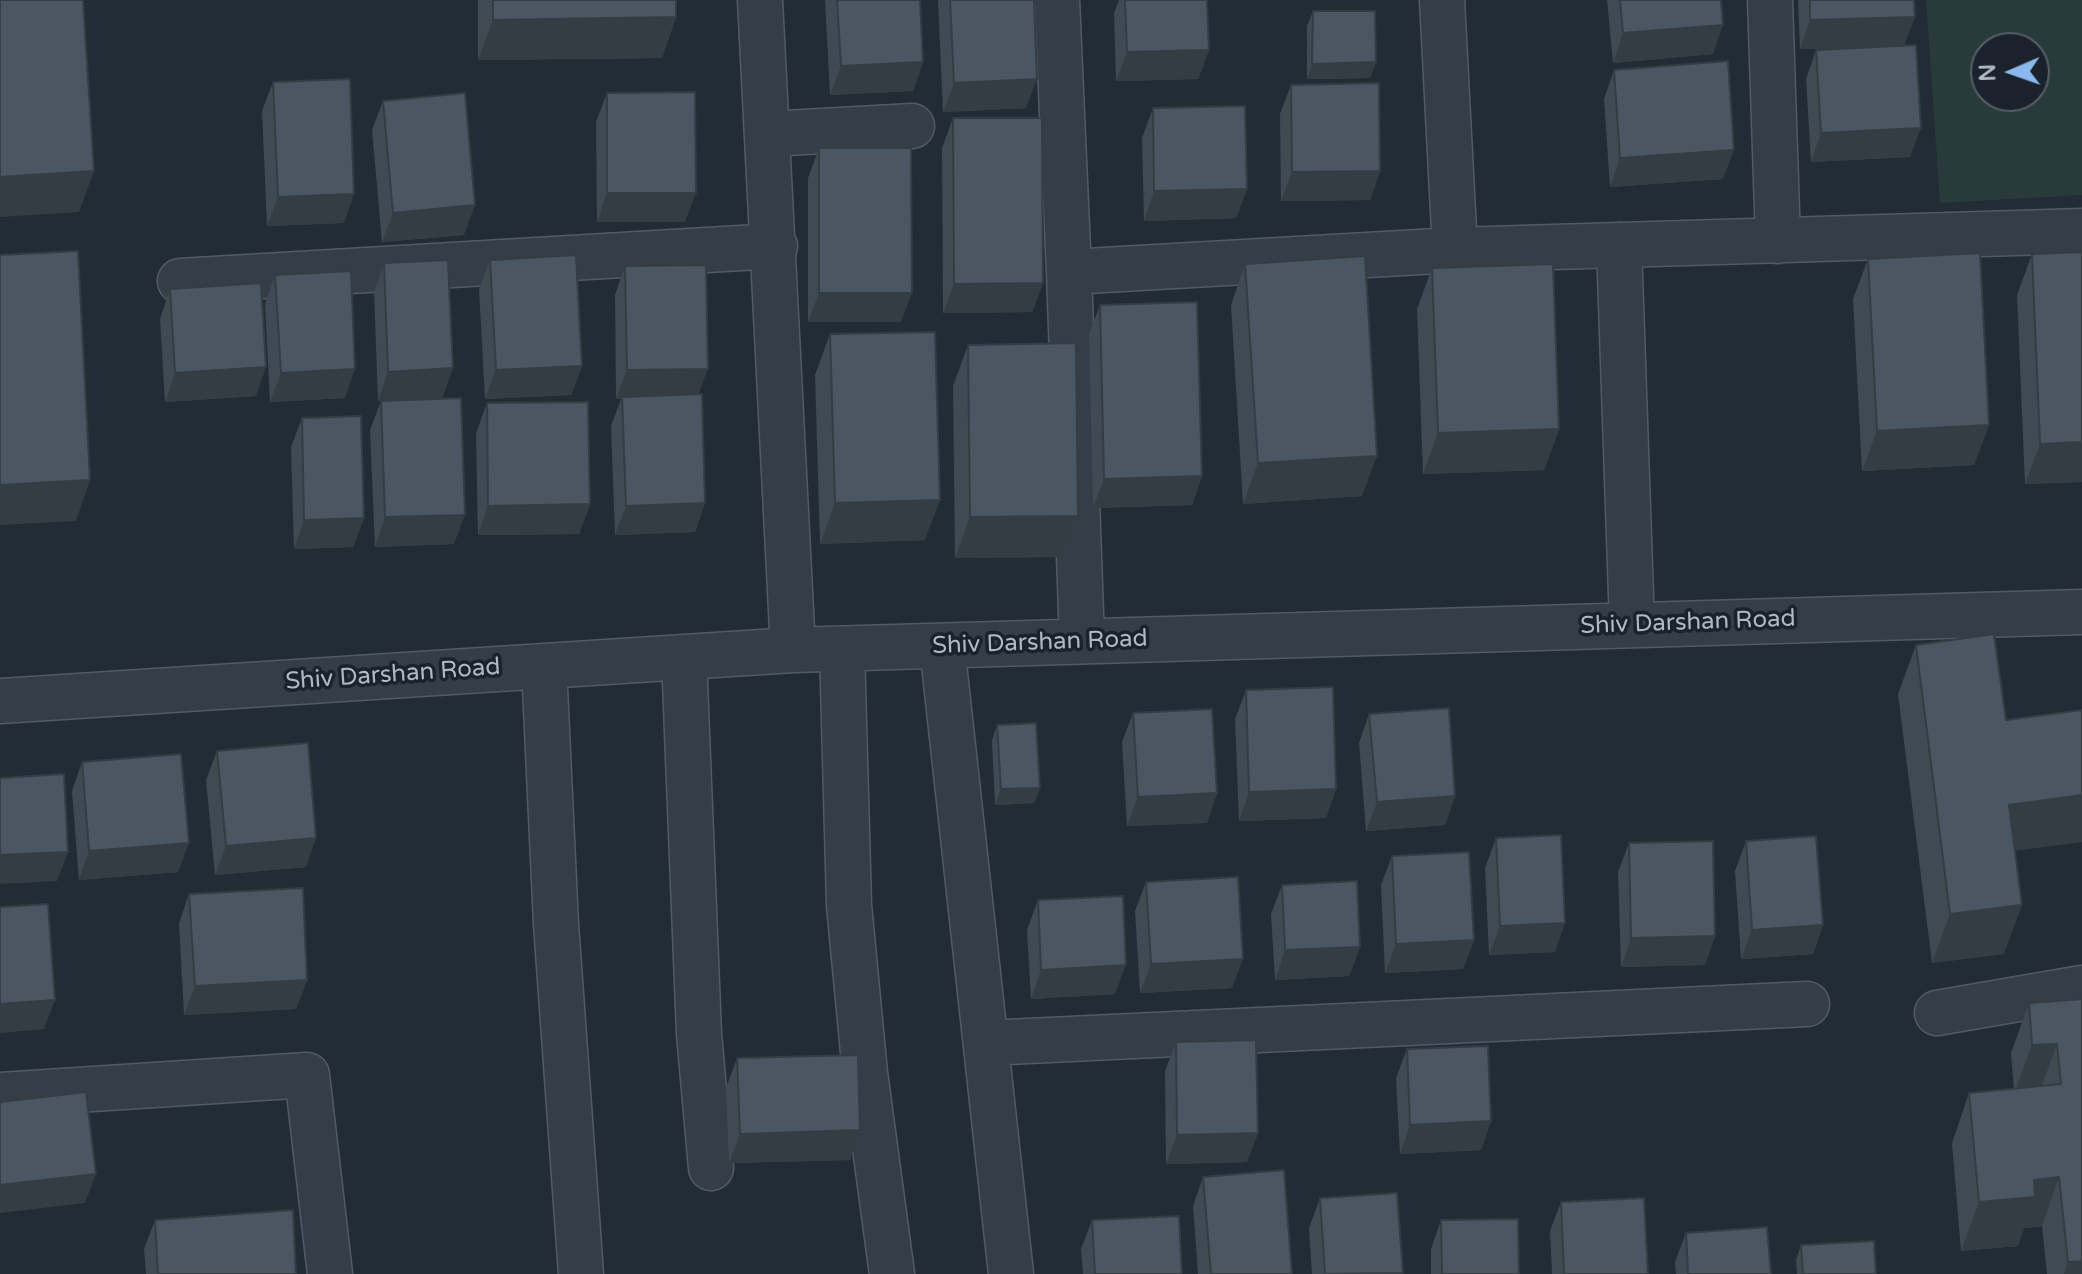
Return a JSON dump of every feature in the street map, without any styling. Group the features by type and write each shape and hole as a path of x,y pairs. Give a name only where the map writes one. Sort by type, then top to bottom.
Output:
{"street":[{"path":"760,0 775,246 793,650"},
{"path":"1057,0 1082,641"},
{"path":"1442,0 1455,250"},
{"path":"1770,0 1778,241"},
{"path":"768,134 912,126"},
{"path":"1069,272 1455,250 2082,231"},
{"path":"1619,245 1632,625"},
{"path":"180,281 775,246"},
{"name":"Shiv Darshan Road","path":"0,701 793,650 2082,612"},
{"path":"942,646 1011,1274"},
{"path":"842,649 849,905 865,1073 892,1274"},
{"path":"684,657 699,1034 711,1168"},
{"path":"544,666 557,939 581,1274"},
{"path":"1937,1013 2082,988"},
{"path":"986,1043 1807,1004"},
{"path":"0,1095 307,1075 330,1274"}],"green space":[{"path":"1926,0 2082,0 2082,195 1940,203"}],"building":[{"path":"0,0 83,0 94,171 0,177"},
{"path":"493,0 676,0 676,17 493,20"},
{"path":"837,0 920,0 923,62 841,66"},
{"path":"950,0 1034,0 1037,79 954,83"},
{"path":"1125,0 1207,0 1209,50 1127,52"},
{"path":"1620,0 1721,0 1723,25 1623,33"},
{"path":"1810,0 1914,0 1915,17 1810,20"},
{"path":"1313,11 1375,11 1376,62 1312,64"},
{"path":"1916,45 1921,128 1821,133 1816,50"},
{"path":"1728,61 1734,150 1620,158 1614,70"},
{"path":"350,79 354,194 278,197 273,82"},
{"path":"1379,83 1380,171 1292,172 1291,85"},
{"path":"695,92 696,193 607,193 607,93"},
{"path":"465,93 475,205 393,213 383,101"},
{"path":"1245,106 1247,189 1154,191 1153,108"},
{"path":"953,118 1042,118 1043,283 954,284"},
{"path":"819,148 911,148 912,293 819,293"},
{"path":"78,251 90,480 0,485 0,255"},
{"path":"2082,252 2082,442 2040,444 2032,254"},
{"path":"1980,253 1989,425 1877,431 1868,259"},
{"path":"576,255 582,366 496,370 490,260"},
{"path":"1365,256 1377,456 1258,463 1245,264"},
{"path":"448,260 453,368 388,372 384,263"},
{"path":"1553,264 1559,429 1438,433 1432,268"},
{"path":"706,265 708,369 627,370 625,266"},
{"path":"351,271 355,369 281,373 275,275"},
{"path":"261,283 266,367 175,373 170,289"},
{"path":"1197,302 1202,476 1104,479 1100,305"},
{"path":"935,332 940,500 835,503 830,334"},
{"path":"1076,343 1078,516 970,517 968,345"},
{"path":"702,394 705,503 626,506 622,397"},
{"path":"461,398 465,515 385,517 381,401"},
{"path":"588,402 590,504 488,506 487,403"},
{"path":"361,416 364,518 304,520 302,418"},
{"path":"1994,634 2006,720 2082,710 2082,795 2009,805 2022,905 1950,914 1916,645"},
{"path":"1333,687 1336,789 1249,792 1246,690"},
{"path":"1449,708 1455,796 1377,802 1369,714"},
{"path":"1212,709 1217,793 1138,797 1133,713"},
{"path":"1036,723 1040,788 1001,789 997,725"},
{"path":"308,743 316,838 226,846 217,751"},
{"path":"181,754 189,843 89,851 82,762"},
{"path":"64,774 68,852 0,855 0,778"},
{"path":"1561,835 1565,923 1500,926 1496,838"},
{"path":"1816,836 1823,925 1752,930 1746,841"},
{"path":"1713,841 1715,936 1631,938 1629,843"},
{"path":"1469,852 1474,940 1396,944 1392,856"},
{"path":"1238,877 1243,959 1151,964 1146,882"},
{"path":"1357,881 1360,947 1285,950 1282,885"},
{"path":"303,888 307,980 195,986 189,894"},
{"path":"1123,896 1126,965 1041,970 1038,900"},
{"path":"48,904 55,1000 0,1004 0,907"},
{"path":"2082,999 2082,1261 2068,1262 2059,1177 2034,1180 2035,1197 1979,1202 1969,1093 2061,1084 2057,1044 2032,1045 2029,1003"},
{"path":"1256,1040 1258,1133 1177,1135 1176,1042"},
{"path":"1488,1046 1491,1121 1410,1125 1407,1049"},
{"path":"858,1055 860,1130 740,1134 737,1058"},
{"path":"86,1092 96,1174 0,1185 0,1102"},
{"path":"1284,1170 1292,1274 1211,1274 1203,1177"},
{"path":"1397,1193 1403,1273 1325,1274 1320,1198"},
{"path":"1644,1198 1648,1274 1564,1274 1561,1202"},
{"path":"293,1210 296,1274 158,1274 155,1220"},
{"path":"1179,1216 1182,1274 1095,1274 1092,1220"},
{"path":"1518,1219 1519,1274 1442,1274 1441,1220"},
{"path":"1767,1227 1771,1274 1688,1274 1686,1233"},
{"path":"1874,1241 1876,1274 1803,1274 1801,1245"}]}
